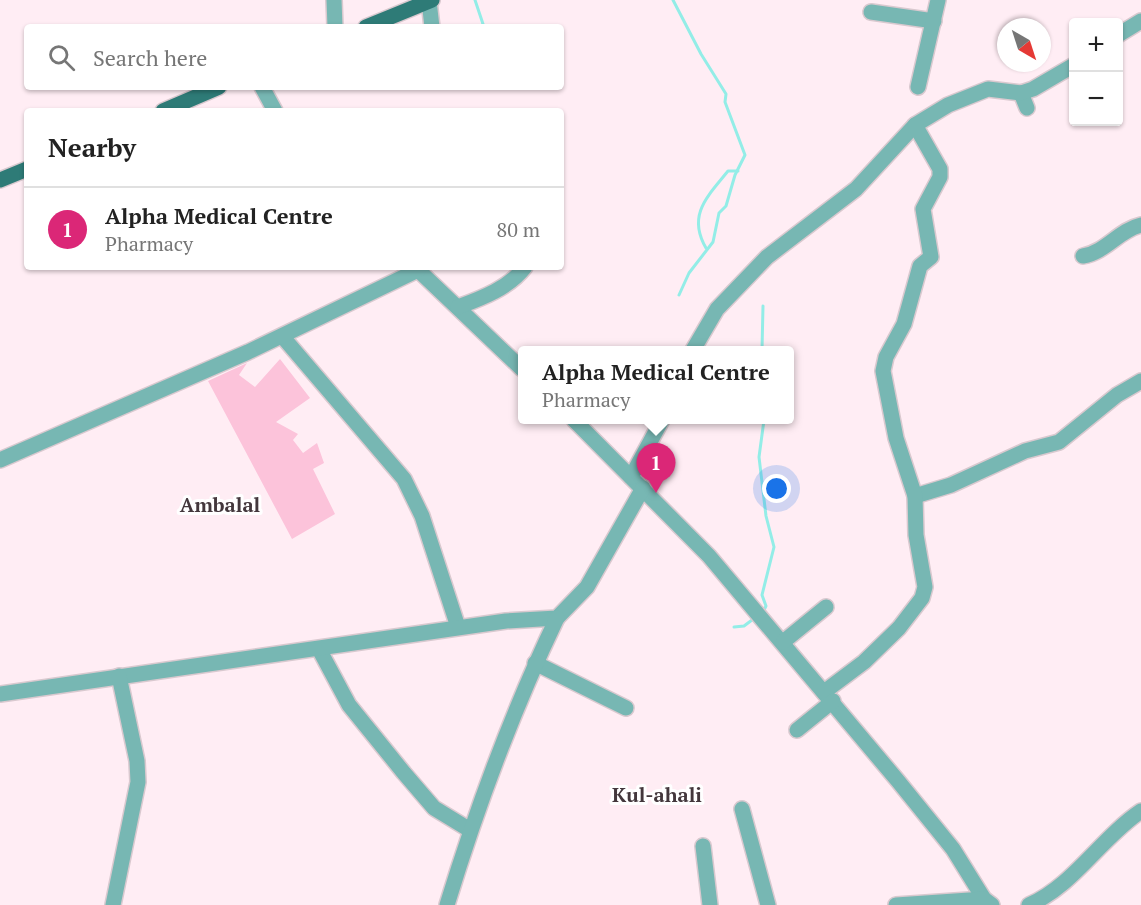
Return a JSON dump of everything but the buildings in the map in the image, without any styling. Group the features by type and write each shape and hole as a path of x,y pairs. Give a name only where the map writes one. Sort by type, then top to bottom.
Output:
{"main road":[{"path":"373,24 430,1"},
{"path":"170,108 212,90"},
{"path":"0,180 24,170"}],"street":[{"path":"334,0 335,24"},
{"path":"918,87 938,0"},
{"path":"430,1 432,24"},
{"path":"871,12 934,21"},
{"path":"1123,32 1141,21"},
{"path":"696,346 717,309 767,257 856,189 915,125 948,105 988,89 1021,93 1044,84 1069,68"},
{"path":"264,90 273,108"},
{"path":"1021,93 1027,108"},
{"path":"797,730 899,628 921,598 925,587 916,536 915,496 896,438 883,370 886,357 904,324 920,266 931,257 923,209 940,177 940,169 915,125"},
{"path":"1083,256 1096,253 1127,230 1141,225"},
{"path":"0,460 282,336 415,270"},
{"path":"418,270 518,365"},
{"path":"458,307 488,296 522,270"},
{"path":"282,336 404,479 422,516 458,627"},
{"path":"915,496 951,485 1025,451 1059,442 1117,395 1141,381"},
{"path":"578,424 687,531 783,642 953,849 988,902"},
{"path":"631,477 660,424"},
{"path":"447,905 470,830 535,663 557,618 587,587 643,488"},
{"path":"783,642 826,607"},
{"path":"0,694 458,627 557,618"},
{"path":"319,649 350,705 410,781 434,808 470,830"},
{"path":"535,663 626,708"},
{"path":"113,905 138,782 137,761 119,676"},
{"path":"742,809 768,905"},
{"path":"1036,904 1126,821 1141,811"},
{"path":"703,846 710,905"},
{"path":"896,905 988,902"}],"shaded area":[{"path":"280,359 310,398 276,422 298,434 293,440 303,453 317,443 324,463 313,469 335,514 292,539 208,381 247,363 239,375 255,387"}],"waterway":[{"path":"475,0 483,24"},
{"path":"673,0 701,54 726,94 725,102 745,155 735,175 726,206 719,213 713,242 689,273 679,295"},
{"path":"706,248 698,226 702,207 728,171 738,171"},
{"path":"762,346 763,306"},
{"path":"763,424 759,457 766,516 774,547 762,595 766,606 764,610"},
{"path":"734,627 744,626 752,620"}],"place":[{"name":"Alpha Medical Centre","path":"656,493"}],"district":[{"name":"Ambalal","path":"220,505"},
{"name":"Kul-ahali","path":"657,795"}]}
